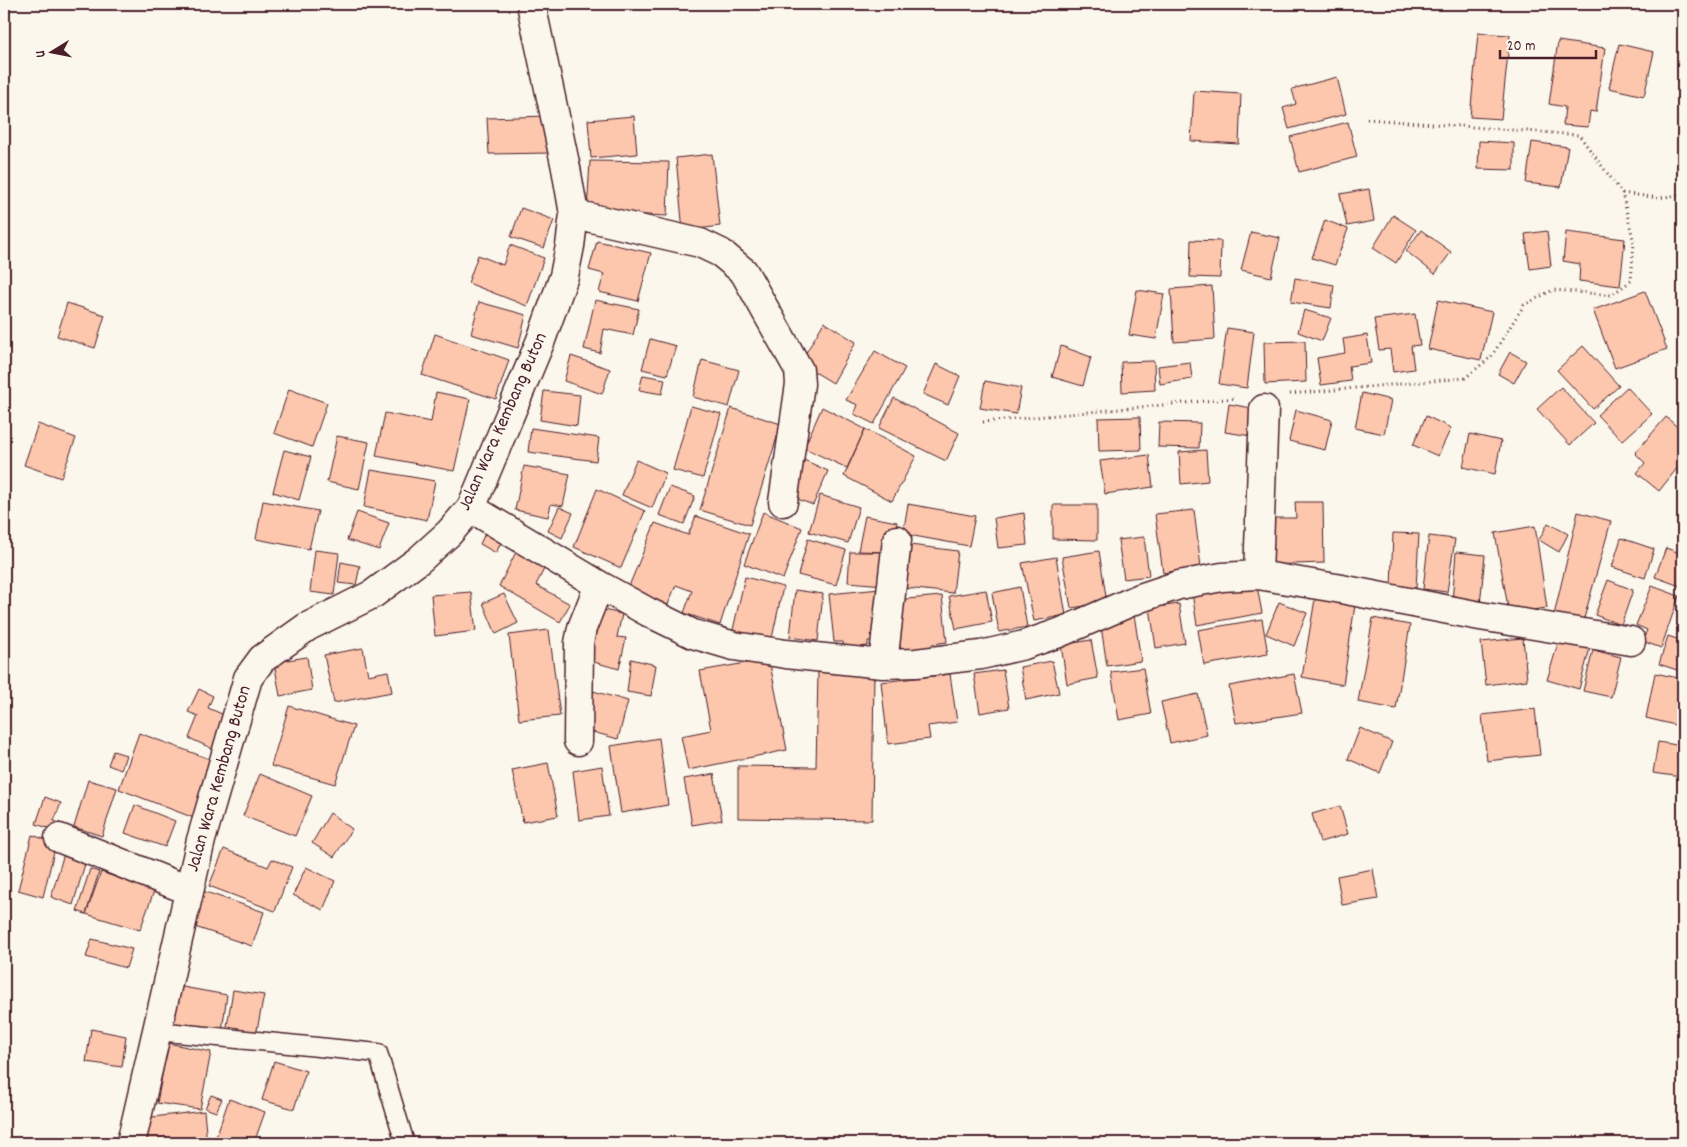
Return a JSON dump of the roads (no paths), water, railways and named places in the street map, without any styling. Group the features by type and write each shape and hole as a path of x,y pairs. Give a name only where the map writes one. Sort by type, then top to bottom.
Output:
{"street":[{"name":"Jalan Wara Kembang Buton","path":"131,1143 188,890 248,678 262,659 308,627 373,594 427,553 449,533 471,508 541,340 564,276 574,214 531,4"},
{"path":"574,214 700,243 721,253 744,272 799,370 800,384 783,502"},
{"path":"1258,576 1274,402"},
{"path":"471,508 599,585 693,634 734,646 786,654 884,664 916,663 981,655 1024,645 1059,633 1140,598 1179,584 1222,577 1258,576 1336,588 1480,616 1631,641"},
{"path":"884,664 897,540"},
{"path":"578,741 579,643 582,628 599,585"},
{"path":"59,838 188,890"}],"lane":[{"path":"157,1031 378,1053 405,1143"}]}
